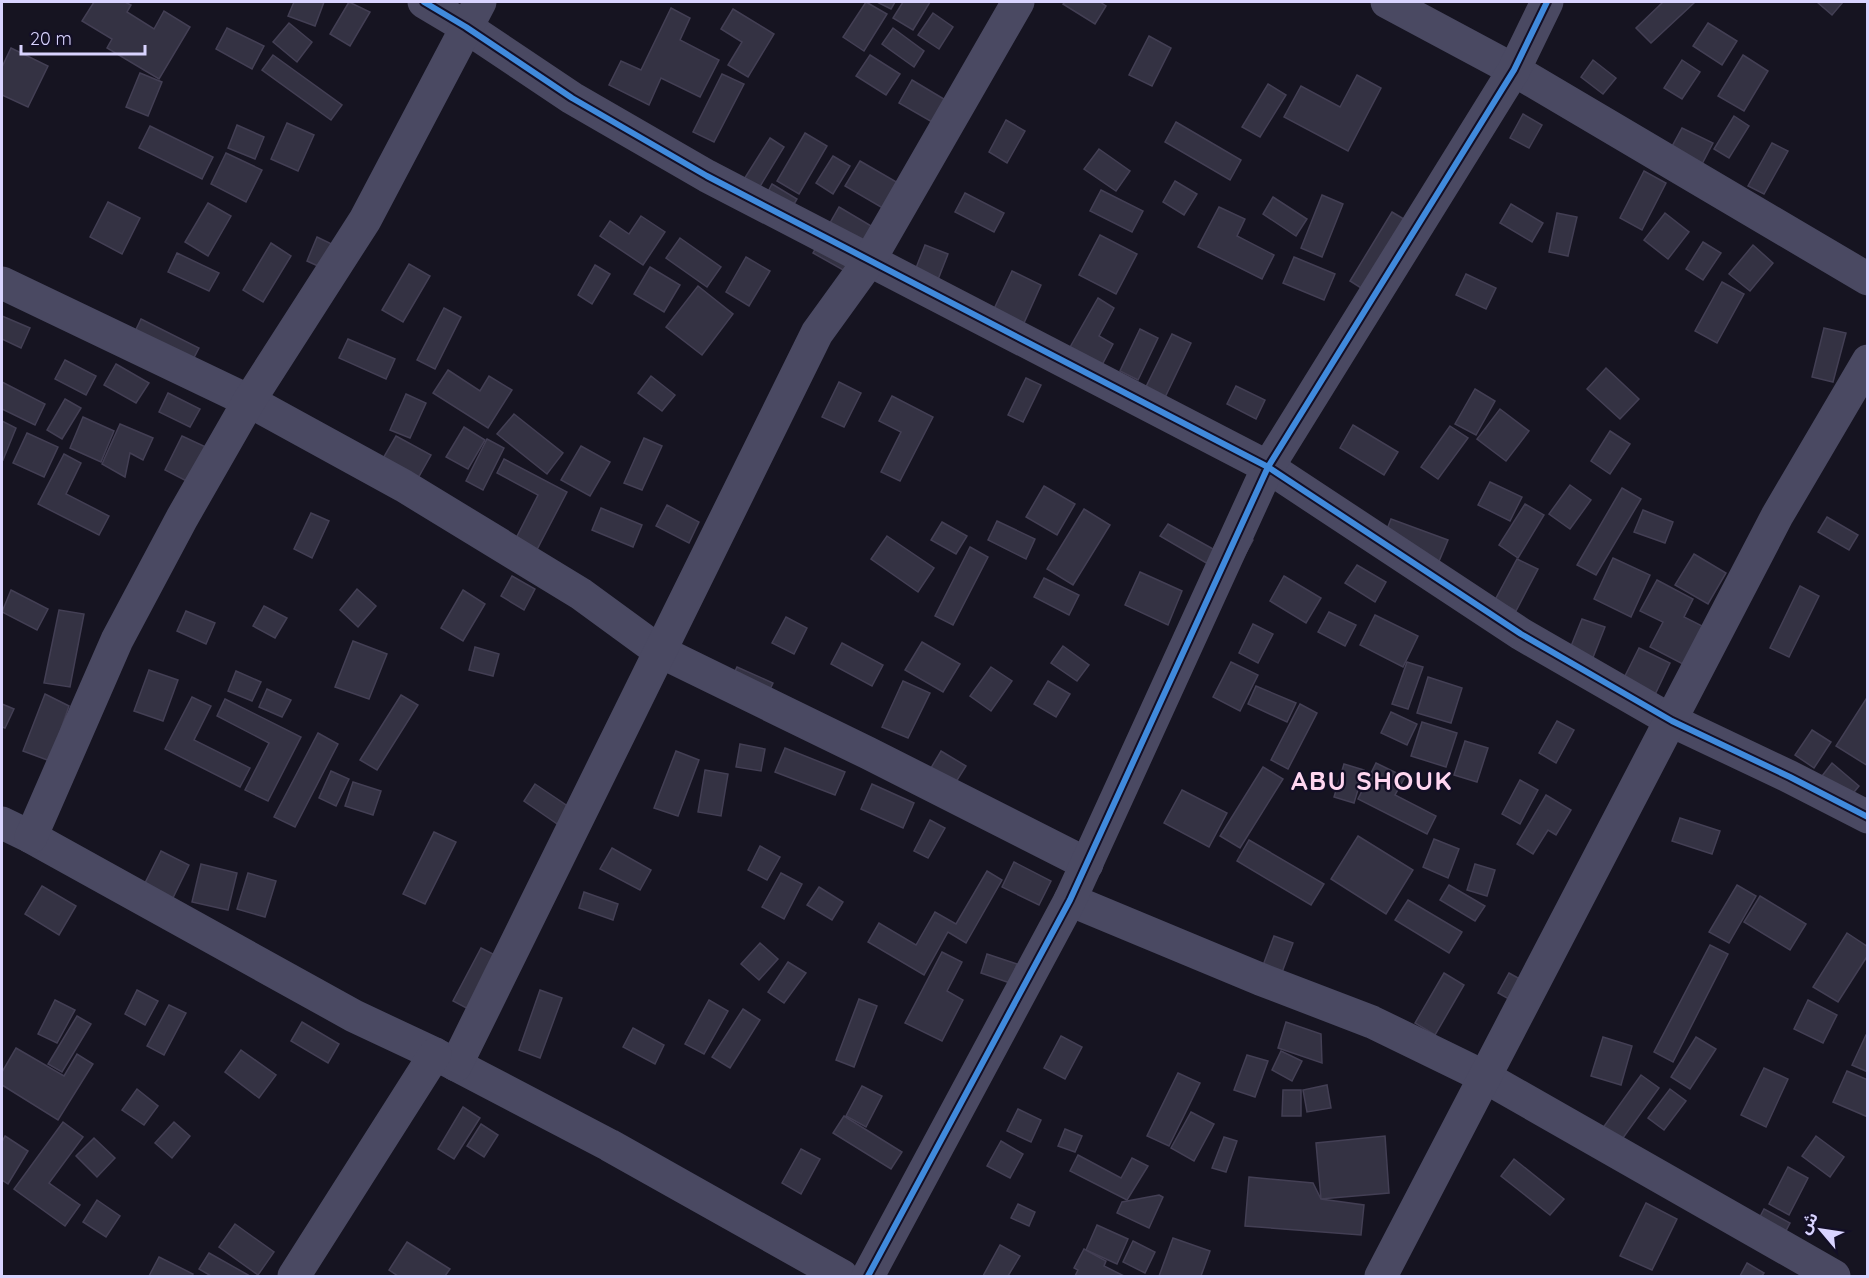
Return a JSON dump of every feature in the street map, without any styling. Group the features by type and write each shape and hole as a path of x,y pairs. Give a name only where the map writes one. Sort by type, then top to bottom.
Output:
{"street":[{"path":"424,2 473,14 572,98 707,176 1268,468 1521,634 1672,721 1868,817"},
{"path":"294,1276 445,1059 563,846 818,333 869,261 1018,2"},
{"path":"1387,2 1514,70 1868,279"},
{"path":"868,1276 1070,900 1268,468 1514,70 1547,2"},
{"path":"473,14 365,220 249,401 182,518 11,834 354,1016 445,1059 609,1145 834,1274"},
{"path":"2,283 249,401 404,486 581,594 658,651 868,753 1087,864"},
{"path":"1381,1276 1777,516 1868,361"},
{"path":"1070,900 1260,979 1372,1022 1485,1077 1834,1276"}],"building":[{"path":"94,2 125,2 131,5 127,12 154,29 164,11 190,27 159,79 107,48 112,39 82,21"},
{"path":"294,2 324,2 315,26 288,16"},
{"path":"349,2 370,12 350,46 330,34"},
{"path":"866,2 887,14 864,51 843,37"},
{"path":"877,2 895,2 891,9"},
{"path":"903,2 930,2 913,30 893,18"},
{"path":"1065,2 1100,2 1106,6 1095,24 1063,4"},
{"path":"1663,2 1695,2 1651,43 1636,28"},
{"path":"1817,2 1843,2 1832,15"},
{"path":"671,8 690,18 680,40 719,60 700,97 661,78 649,105 609,85 621,61 641,70"},
{"path":"733,9 774,34 748,77 728,65 742,42 721,29"},
{"path":"933,13 953,27 939,49 918,35"},
{"path":"289,23 312,42 297,62 273,42"},
{"path":"1708,23 1737,41 1722,65 1693,46"},
{"path":"227,28 264,46 252,69 216,49"},
{"path":"893,28 924,51 914,67 882,44"},
{"path":"1149,36 1171,48 1152,86 1129,75"},
{"path":"11,48 48,66 28,107 2,95 2,67"},
{"path":"273,55 342,105 331,120 262,70"},
{"path":"870,55 900,74 886,95 856,76"},
{"path":"1743,55 1768,71 1744,111 1718,96"},
{"path":"1593,60 1616,78 1603,94 1581,77"},
{"path":"1682,60 1700,72 1682,99 1664,88"},
{"path":"140,73 162,82 148,116 126,107"},
{"path":"722,74 744,84 714,142 693,132"},
{"path":"1357,75 1381,88 1348,151 1284,117 1301,86 1340,107"},
{"path":"912,80 959,108 946,130 899,103"},
{"path":"1268,84 1286,95 1260,137 1242,127"},
{"path":"1523,114 1542,125 1529,148 1510,138"},
{"path":"1734,116 1749,126 1729,158 1714,149"},
{"path":"1006,120 1025,131 1007,163 989,152"},
{"path":"1176,122 1241,160 1230,180 1165,142"},
{"path":"287,123 314,135 298,171 271,159"},
{"path":"237,125 264,137 255,159 228,148"},
{"path":"150,126 213,157 202,179 139,148"},
{"path":"1682,128 1713,143 1701,166 1670,150"},
{"path":"805,133 827,146 799,194 777,181"},
{"path":"770,138 784,147 756,193 741,184"},
{"path":"1772,143 1788,151 1764,194 1748,186"},
{"path":"1099,149 1130,171 1116,191 1084,169"},
{"path":"226,153 262,170 246,202 211,184"},
{"path":"833,156 850,166 833,194 816,183"},
{"path":"860,161 912,191 898,217 845,186"},
{"path":"1644,171 1666,183 1642,230 1620,218"},
{"path":"1175,181 1197,194 1184,215 1163,202"},
{"path":"772,184 797,199 787,216 762,203"},
{"path":"1101,190 1143,211 1132,232 1090,211"},
{"path":"965,193 1004,213 994,232 955,212"},
{"path":"1322,195 1343,204 1322,257 1301,248"},
{"path":"1273,197 1307,219 1296,236 1263,214"},
{"path":"108,202 140,218 122,254 90,237"},
{"path":"208,203 231,216 208,256 185,242"},
{"path":"1511,204 1543,223 1532,242 1500,223"},
{"path":"839,207 878,230 852,275 813,253"},
{"path":"1219,207 1245,219 1237,236 1274,255 1262,279 1198,247"},
{"path":"1392,212 1414,225 1372,295 1350,281"},
{"path":"1557,213 1577,217 1568,256 1549,252"},
{"path":"1665,213 1689,232 1668,259 1644,240"},
{"path":"641,216 665,232 643,265 600,236 610,221 629,234"},
{"path":"1100,235 1137,254 1116,294 1079,275"},
{"path":"317,237 340,248 329,271 307,261"},
{"path":"680,238 721,267 707,287 666,258"},
{"path":"1703,242 1721,253 1703,280 1686,269"},
{"path":"271,243 291,256 263,302 243,290"},
{"path":"925,245 948,254 937,282 914,273"},
{"path":"1753,245 1773,263 1750,291 1729,274"},
{"path":"177,253 219,273 209,291 168,272"},
{"path":"746,257 770,271 749,306 726,292"},
{"path":"1294,257 1335,274 1324,300 1283,283"},
{"path":"409,264 430,276 403,322 382,310"},
{"path":"595,265 610,274 592,304 578,295"},
{"path":"650,267 680,285 664,312 634,294"},
{"path":"1012,271 1041,285 1024,323 994,309"},
{"path":"1466,274 1496,288 1486,309 1456,295"},
{"path":"1722,282 1744,294 1717,343 1695,331"},
{"path":"698,286 733,314 702,355 666,327"},
{"path":"1098,298 1114,308 1099,336 1113,344 1101,367 1069,349"},
{"path":"444,308 461,317 435,369 417,360"},
{"path":"2,316 30,328 21,348 2,339"},
{"path":"141,319 199,348 188,369 131,340"},
{"path":"1824,328 1846,333 1833,382 1812,377"},
{"path":"1140,329 1158,338 1138,380 1120,371"},
{"path":"1172,334 1191,343 1158,412 1138,403"},
{"path":"348,339 395,359 386,379 339,358"},
{"path":"65,360 96,376 86,395 55,379"},
{"path":"116,364 149,383 136,403 104,385"},
{"path":"1606,368 1639,399 1620,419 1587,389"},
{"path":"448,370 480,391 489,376 512,390 488,428 433,393"},
{"path":"651,376 675,395 662,411 638,393"},
{"path":"1026,378 1041,385 1023,422 1008,415"},
{"path":"2,382 45,404 35,425 2,409"},
{"path":"839,382 861,393 844,427 822,417"},
{"path":"1236,386 1265,400 1256,419 1227,404"},
{"path":"1475,389 1495,401 1476,435 1455,424"},
{"path":"168,393 200,409 190,427 159,412"},
{"path":"406,394 426,403 410,438 390,430"},
{"path":"892,396 933,417 900,481 881,472 901,432 879,421"},
{"path":"65,399 81,408 62,439 47,430"},
{"path":"1500,409 1529,431 1506,461 1477,439"},
{"path":"514,414 563,453 547,474 497,434"},
{"path":"83,417 114,431 101,462 70,448"},
{"path":"2,421 16,428 3,460 2,459"},
{"path":"120,424 153,438 143,460 130,453 125,477 102,464"},
{"path":"1353,425 1398,452 1384,475 1340,448"},
{"path":"1450,426 1468,438 1438,479 1421,467"},
{"path":"464,427 485,440 468,469 446,457"},
{"path":"1610,431 1630,444 1610,474 1591,461"},
{"path":"27,433 58,447 44,477 13,463"},
{"path":"182,436 221,454 204,490 165,470"},
{"path":"396,436 431,455 413,487 378,467"},
{"path":"644,438 662,446 642,490 624,483"},
{"path":"487,439 504,448 483,490 466,481"},
{"path":"581,446 610,462 590,496 561,480"},
{"path":"64,454 81,463 66,494 109,516 99,535 38,504"},
{"path":"504,459 567,492 531,561 510,550 538,495 497,473"},
{"path":"1490,482 1522,497 1510,521 1478,505"},
{"path":"1570,485 1591,500 1570,529 1549,514"},
{"path":"1044,486 1075,504 1057,535 1026,517"},
{"path":"1622,488 1641,499 1596,575 1577,565"},
{"path":"1525,504 1544,515 1518,558 1499,545"},
{"path":"667,505 699,522 689,543 656,526"},
{"path":"601,508 642,525 633,547 592,530"},
{"path":"1084,509 1110,525 1073,585 1047,569"},
{"path":"1643,510 1673,522 1665,543 1634,532"},
{"path":"311,513 329,521 312,558 294,549"},
{"path":"1827,517 1858,535 1849,550 1818,532"},
{"path":"1391,519 1448,540 1437,566 1381,544"},
{"path":"997,521 1035,539 1026,559 988,540"},
{"path":"942,522 967,536 956,554 931,540"},
{"path":"1168,524 1213,549 1227,524 1253,540 1232,578 1160,536"},
{"path":"887,536 934,568 918,592 871,559"},
{"path":"970,547 988,557 953,625 935,616"},
{"path":"1694,554 1726,573 1708,604 1675,585"},
{"path":"1613,558 1650,575 1631,617 1594,599"},
{"path":"1517,559 1538,569 1516,611 1495,600"},
{"path":"1357,565 1386,582 1375,602 1345,583"},
{"path":"1140,572 1182,591 1168,625 1125,605"},
{"path":"512,576 535,589 524,610 501,596"},
{"path":"1284,576 1321,598 1306,623 1270,601"},
{"path":"1044,578 1079,595 1069,615 1034,597"},
{"path":"1657,580 1693,599 1684,617 1726,638 1706,676 1650,647 1663,622 1640,611"},
{"path":"1800,586 1819,596 1789,657 1770,648"},
{"path":"357,589 376,606 358,627 340,610"},
{"path":"11,590 48,609 37,630 2,612"},
{"path":"463,590 485,604 463,641 441,628"},
{"path":"264,606 287,618 275,638 253,626"},
{"path":"59,610 84,614 70,687 44,683"},
{"path":"186,611 215,623 206,644 177,631"},
{"path":"1329,612 1356,625 1345,646 1318,632"},
{"path":"1375,615 1418,636 1403,667 1360,645"},
{"path":"786,617 807,628 794,654 772,643"},
{"path":"1582,619 1605,627 1592,660 1569,651"},
{"path":"1253,624 1273,634 1258,663 1239,653"},
{"path":"353,641 387,654 369,699 335,687"},
{"path":"922,642 960,664 943,692 905,670"},
{"path":"842,643 883,665 872,686 831,664"},
{"path":"1063,646 1089,665 1077,681 1051,663"},
{"path":"475,647 499,654 493,676 469,670"},
{"path":"1639,648 1670,663 1651,703 1619,688"},
{"path":"1231,662 1258,675 1240,711 1213,697"},
{"path":"1407,662 1423,667 1408,709 1392,704"},
{"path":"737,667 773,683 762,706 726,690"},
{"path":"991,667 1012,681 991,711 970,696"},
{"path":"149,670 178,680 163,721 134,711"},
{"path":"236,671 261,682 252,701 228,691"},
{"path":"1428,677 1462,688 1451,723 1417,713"},
{"path":"903,681 930,693 908,738 882,727"},
{"path":"1048,681 1070,694 1056,717 1034,704"},
{"path":"1256,686 1296,703 1287,722 1248,704"},
{"path":"267,689 291,700 282,717 259,707"},
{"path":"45,694 69,706 50,761 23,751"},
{"path":"401,695 418,705 377,770 360,760"},
{"path":"1868,696 1868,766 1836,746"},
{"path":"192,697 211,706 194,740 250,768 240,787 165,749"},
{"path":"225,699 301,737 268,801 245,790 269,743 217,716"},
{"path":"2,704 14,709 5,728 2,727"},
{"path":"1300,704 1317,713 1288,769 1271,760"},
{"path":"1391,712 1417,724 1407,745 1381,733"},
{"path":"1557,721 1574,730 1556,763 1539,753"},
{"path":"1422,722 1457,733 1446,767 1411,756"},
{"path":"1812,730 1831,742 1814,768 1795,755"},
{"path":"318,733 338,744 295,827 274,817"},
{"path":"1465,741 1488,748 1477,782 1454,775"},
{"path":"740,744 765,749 761,771 736,767"},
{"path":"785,748 845,772 835,795 775,772"},
{"path":"676,751 699,760 678,816 654,808"},
{"path":"941,751 966,766 949,793 925,778"},
{"path":"1376,763 1405,777 1395,795 1436,816 1427,834 1358,799"},
{"path":"1832,763 1859,786 1846,802 1819,780"},
{"path":"1344,764 1364,770 1354,803 1334,797"},
{"path":"1263,767 1283,779 1240,848 1220,836"},
{"path":"705,770 728,774 721,816 698,812"},
{"path":"331,771 349,779 336,806 319,798"},
{"path":"1520,780 1538,790 1520,824 1502,814"},
{"path":"353,782 381,791 373,815 345,806"},
{"path":"535,784 575,811 563,828 524,801"},
{"path":"872,784 914,803 903,828 861,809"},
{"path":"1182,790 1227,813 1209,847 1164,823"},
{"path":"1546,795 1571,810 1556,835 1548,830 1533,854 1517,844"},
{"path":"1680,818 1720,831 1712,854 1672,841"},
{"path":"930,820 945,828 928,858 914,851"},
{"path":"434,832 456,842 425,904 403,894"},
{"path":"1358,836 1413,870 1386,914 1331,879"},
{"path":"1434,839 1459,849 1448,878 1423,867"},
{"path":"1249,840 1324,884 1311,905 1237,861"},
{"path":"760,846 780,857 767,880 748,870"},
{"path":"612,848 651,870 640,890 600,869"},
{"path":"161,851 189,865 168,908 140,893"},
{"path":"1014,862 1051,881 1039,905 1002,887"},
{"path":"201,864 237,873 228,910 192,902"},
{"path":"1475,864 1495,870 1487,896 1467,890"},
{"path":"987,871 1002,880 966,943 948,932 924,975 868,942 879,923 916,945 935,912 956,924"},
{"path":"248,873 276,881 265,917 237,909"},
{"path":"781,873 802,884 784,919 762,907"},
{"path":"1449,885 1485,906 1475,921 1440,900"},
{"path":"1737,885 1756,896 1729,943 1709,932"},
{"path":"42,886 76,906 59,935 25,914"},
{"path":"819,887 843,902 832,920 807,905"},
{"path":"584,892 618,904 613,920 579,908"},
{"path":"1760,896 1806,924 1790,950 1744,922"},
{"path":"1408,900 1462,932 1449,953 1395,920"},
{"path":"1847,933 1868,947 1868,955 1838,1002 1813,987"},
{"path":"1274,936 1293,943 1278,983 1259,976"},
{"path":"760,943 778,959 759,980 741,964"},
{"path":"1710,945 1728,954 1673,1062 1654,1052"},
{"path":"481,948 503,959 474,1012 453,1001"},
{"path":"942,952 962,962 947,991 963,1000 942,1041 905,1023"},
{"path":"987,954 1017,964 1010,983 981,973"},
{"path":"788,962 806,973 784,1003 768,992"},
{"path":"1444,973 1464,985 1435,1035 1415,1023"},
{"path":"1509,973 1545,993 1534,1013 1498,993"},
{"path":"137,990 158,1001 145,1025 125,1014"},
{"path":"540,990 562,998 540,1058 519,1050"},
{"path":"859,999 877,1006 854,1067 836,1060"},
{"path":"55,1000 75,1010 57,1043 38,1034"},
{"path":"709,1000 728,1011 704,1054 685,1044"},
{"path":"1808,1000 1837,1015 1823,1043 1794,1029"},
{"path":"169,1005 186,1013 164,1055 147,1046"},
{"path":"743,1009 760,1020 730,1068 712,1057"},
{"path":"77,1016 91,1024 62,1072 48,1064"},
{"path":"302,1022 339,1044 328,1063 291,1041"},
{"path":"1286,1022 1321,1034 1322,1063 1278,1048"},
{"path":"633,1028 664,1045 655,1064 623,1047"},
{"path":"1868,1035 1868,1072 1852,1065"},
{"path":"1061,1036 1082,1047 1065,1079 1044,1068"},
{"path":"1603,1037 1632,1046 1621,1085 1591,1076"},
{"path":"1696,1037 1716,1049 1690,1089 1671,1077"},
{"path":"16,1048 64,1076 77,1054 93,1064 58,1120 2,1085 2,1072"},
{"path":"241,1050 276,1075 259,1098 225,1072"},
{"path":"1281,1051 1302,1061 1292,1081 1272,1070"},
{"path":"1247,1055 1268,1061 1255,1097 1234,1090"},
{"path":"1764,1068 1788,1079 1766,1127 1741,1115"},
{"path":"1847,1071 1868,1080 1868,1117 1833,1102"},
{"path":"1178,1073 1200,1083 1169,1146 1147,1136"},
{"path":"1641,1075 1659,1088 1615,1149 1597,1136"},
{"path":"1327,1085 1331,1108 1307,1112 1303,1090"},
{"path":"862,1086 882,1096 866,1127 846,1116"},
{"path":"137,1089 158,1106 144,1125 122,1110"},
{"path":"1670,1089 1686,1101 1664,1130 1648,1118"},
{"path":"1283,1090 1301,1090 1301,1116 1282,1116"},
{"path":"463,1107 480,1118 454,1159 438,1149"},
{"path":"1018,1109 1041,1120 1031,1142 1007,1131"},
{"path":"1191,1112 1214,1124 1194,1161 1171,1148"},
{"path":"844,1116 902,1152 891,1169 833,1133"},
{"path":"63,1122 83,1137 49,1183 80,1205 65,1226 14,1189"},
{"path":"174,1122 190,1136 172,1158 155,1143"},
{"path":"481,1124 498,1135 484,1157 467,1146"},
{"path":"1065,1129 1082,1136 1075,1152 1058,1146"},
{"path":"5,1136 28,1151 8,1184 2,1180 2,1142"},
{"path":"1385,1136 1389,1193 1321,1199 1316,1143"},
{"path":"1816,1136 1844,1157 1830,1177 1802,1156"},
{"path":"1224,1137 1237,1141 1226,1172 1212,1168"},
{"path":"94,1138 115,1158 97,1177 76,1156"},
{"path":"1001,1141 1023,1154 1010,1178 987,1166"},
{"path":"801,1149 820,1159 801,1194 782,1183"},
{"path":"1078,1155 1121,1178 1132,1158 1148,1166 1127,1200 1070,1171"},
{"path":"1514,1159 1564,1199 1550,1215 1501,1176"},
{"path":"1788,1167 1808,1178 1789,1215 1769,1204"},
{"path":"1249,1177 1313,1183 1321,1199 1364,1205 1361,1235 1245,1226"},
{"path":"1159,1195 1163,1197 1149,1228 1117,1213 1122,1202"},
{"path":"97,1200 120,1216 106,1237 83,1222"},
{"path":"1646,1203 1677,1219 1652,1270 1620,1256"},
{"path":"1018,1204 1035,1212 1029,1226 1011,1218"},
{"path":"1764,1209 1790,1223 1779,1244 1753,1230"},
{"path":"235,1224 274,1252 258,1275 219,1247"},
{"path":"1097,1225 1128,1239 1117,1264 1086,1250"},
{"path":"1173,1238 1210,1251 1201,1276 1159,1276"},
{"path":"1133,1241 1155,1252 1145,1273 1123,1262"},
{"path":"407,1242 450,1269 445,1276 398,1276 389,1270"},
{"path":"1000,1245 1020,1256 1008,1276 983,1276"},
{"path":"1084,1249 1106,1261 1104,1266 1124,1276 1075,1276 1078,1270 1074,1268"},
{"path":"209,1253 250,1276 211,1276 199,1269"},
{"path":"159,1257 193,1274 192,1276 149,1276"},
{"path":"1747,1263 1764,1273 1762,1276 1740,1276"}],"cycle path":[{"path":"424,2 466,27 572,98 707,176 1268,467 1521,634 1672,721 1868,817"},
{"path":"868,1276 1070,900 1268,467 1514,70 1547,2"}],"district":[{"name":"ABU SHOUK","path":"1372,781"}]}
